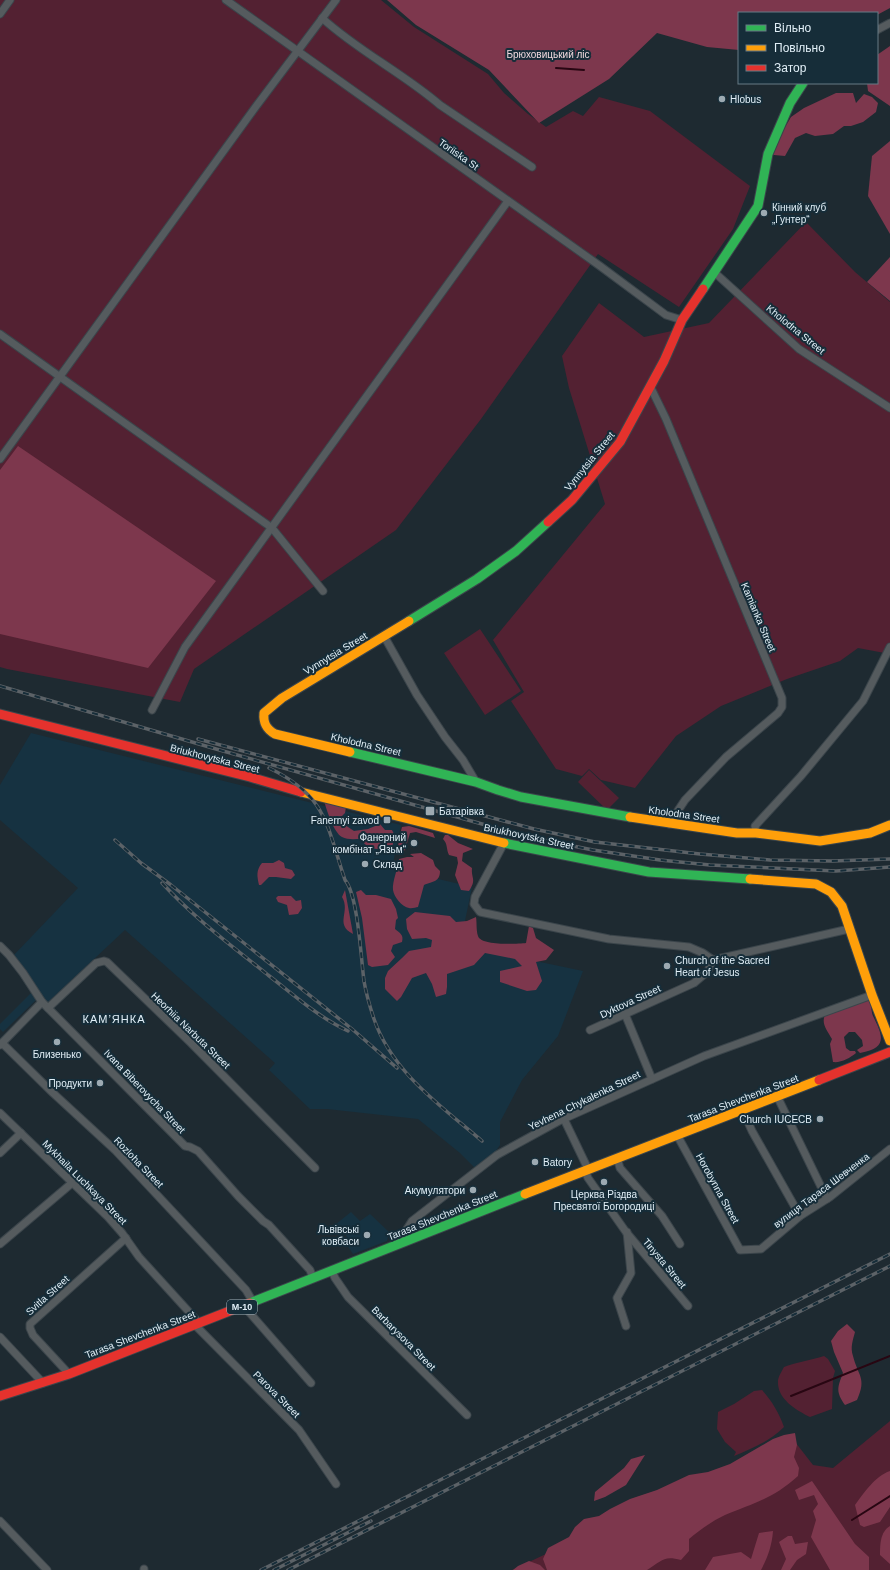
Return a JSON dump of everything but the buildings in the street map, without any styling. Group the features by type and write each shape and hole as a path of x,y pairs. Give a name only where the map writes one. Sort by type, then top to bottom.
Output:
{"main road":[{"name":"Vynnytsia Street","path":"264,713 282,698 477,579 544,527 572,500 620,442 664,361 682,320 758,206 768,154 790,103 802,84"},
{"name":"Kholodna Street","path":"264,713 263,719 268,729 276,735 296,738 476,782 486,787 531,799 614,815 737,833 756,833 820,841 870,833 890,825"},
{"name":"Briukhovytska Street","path":"0,714 504,843 650,872 816,884 827,888 834,894 842,906 872,995 890,1041"},
{"name":"Tarasa Shevchenka Street","path":"0,1396 69,1374 250,1304 586,1170 743,1111 890,1052"}],"street":[{"path":"0,14 10,0"},
{"name":"Toriiska St","path":"226,0 666,315 682,320"},
{"path":"0,459 336,0"},
{"path":"322,18 379,62 427,93 440,105 532,167"},
{"path":"878,29 890,23"},
{"path":"152,710 185,648 508,201"},
{"name":"Kholodna Street","path":"714,272 799,349 862,392 890,408"},
{"path":"0,334 272,528 323,591"},
{"name":"Kamianka Street","path":"650,386 666,419 782,698 782,707 778,713 722,761 685,800 669,824"},
{"path":"384,636 417,694 445,737 463,760 476,782"},
{"path":"756,833 755,826 802,776 863,701 890,647"},
{"path":"504,843 476,897 474,904 480,912 609,939 689,947 703,953 713,960 849,929"},
{"name":"Ivana Biberovycha Street","path":"0,946 18,967 45,1005 185,1146 198,1151 238,1196 274,1230 310,1270 313,1278"},
{"name":"Heorhiia Narbuta Street","path":"45,1005 96,963 104,960 197,1049 315,1168"},
{"name":"Dyktova Street","path":"590,1030 694,983 708,971 713,960"},
{"name":"Yevhena Chykalenka Street","path":"397,1245 412,1220 497,1155 564,1119 704,1056 872,995"},
{"path":"1,1044 45,1005"},
{"name":"Yevhena Chykalenka Street","path":"625,1014 652,1079"},
{"name":"Rozloha Street","path":"1,1044 116,1152 246,1290 250,1304 249,1312 311,1383"},
{"path":"778,1096 827,1199"},
{"path":"743,1111 752,1131 800,1216"},
{"name":"Mykhaila Luchkaya Street","path":"0,1113 108,1217 126,1238 139,1257 197,1324"},
{"name":"Tinysta Street","path":"564,1119 588,1178 626,1232 688,1306"},
{"path":"0,1153 21,1133"},
{"name":"Horobynna Street","path":"678,1136 740,1250"},
{"name":"вулиця Тараса Шевченка","path":"740,1250 761,1250 800,1216 827,1199 890,1149"},
{"path":"617,1158 620,1168 662,1216 680,1244"},
{"path":"0,1244 72,1183"},
{"name":"Tinysta Street","path":"626,1232 631,1273 617,1298 626,1326"},
{"name":"Svitla Street","path":"69,1374 34,1336 30,1328 30,1324 126,1238"},
{"name":"Barbarysova Street","path":"332,1271 348,1297 467,1415"},
{"name":"Parova Street","path":"197,1324 299,1430 336,1484"},
{"path":"0,1337 43,1383"},
{"path":"0,1521 47,1570"}],"shaded area":[{"path":"0,0 381,0 414,27 488,74 504,93 528,114 546,127 573,111 583,116 599,97 650,111 750,186 733,229 679,307 598,254 481,419 396,530 194,669 180,702 7,669 0,667"},
{"path":"806,222 855,272 890,302 890,654 858,648 840,661 787,679 721,706 676,736 635,788 601,780 589,769 582,776 556,769 511,701 524,692 493,640 605,504 569,388 562,356 599,303 644,337 709,323"},
{"path":"480,629 521,691 485,715 444,653"},
{"path":"31,733 401,825 392,868 472,887 460,945 583,971 558,1036 522,1080 500,1122 500,1145 493,1155 475,1168 460,1153 418,1119 327,1109 310,1109 269,1070 275,1063 125,930 47,1003 12,957 78,888 0,820 0,785"},
{"path":"589,770 619,798 607,810 578,782"},
{"path":"31,993 37,999 3,1032 0,1029 0,1024"},
{"name":"Львівські ковбаси","path":"351,1212 360,1221 370,1214 389,1232 387,1241 353,1254 345,1242 348,1238 336,1224"},
{"path":"824,1356 828,1359 835,1371 833,1378 832,1409 810,1417 788,1403 781,1393 778,1379 784,1367"},
{"path":"762,1390 775,1407 784,1427 767,1440 734,1456 736,1452 725,1442 717,1429 718,1412 754,1391"},
{"path":"890,1421 890,1570 512,1570 792,1438 813,1465 833,1468"}],"green space":[{"name":"Брюховицький ліс","path":"387,0 890,0 890,8 878,14 878,12 738,12 738,50 707,47 657,33 609,79 539,123 489,70 416,25"},
{"path":"890,46 890,106 868,91 867,84 878,84 878,54"},
{"path":"836,93 853,93 856,103 864,94 872,97 878,103 876,112 863,122 851,126 844,126 833,134 815,136 806,133 795,138 785,156 770,153 791,117 804,108"},
{"path":"890,141 890,234 868,196 872,156"},
{"path":"890,257 890,301 867,282"},
{"path":"18,446 216,581 148,668 0,634 0,470"},
{"path":"324,800 346,807 345,813 341,817 342,823 354,831 368,829 380,824 385,830 392,830 395,836 391,851 385,853 383,849 376,849 367,846 361,839 349,839 339,835 328,815"},
{"path":"409,826 433,833 435,838 416,832 410,833 405,850 401,852 398,850 398,847 402,827"},
{"path":"445,835 448,835 458,843 473,849 463,853 462,861 472,868 473,884 469,891 461,890 455,875 458,863 457,857 449,855 446,843 443,839"},
{"path":"421,853 433,860 435,866 440,871 440,875 435,881 424,885 418,907 410,908 401,904 397,899 393,890 393,883 399,859 414,857 410,854"},
{"path":"279,860 284,863 285,868 292,870 295,875 291,879 269,877 261,885 259,885 258,873 262,863 273,863"},
{"path":"345,890 353,934 347,930 344,922 345,908 342,897"},
{"path":"361,890 366,895 376,895 391,899 396,909 398,918 396,920 395,929 401,934 402,942 393,945 391,951 395,957 388,965 372,967 368,965 362,918 356,892"},
{"path":"278,896 291,896 296,901 301,900 302,908 298,914 289,915 287,905 278,902 276,898"},
{"path":"415,912 450,916 456,922 467,921 476,917 478,936 481,939 492,943 526,943 529,926 533,928 536,938 554,950 546,960 536,962 542,981 536,990 527,991 500,982 500,971 522,966 515,959 485,953 474,965 447,974 446,994 436,997 432,984 426,973 412,978 397,1001 385,989 385,978 388,971 409,951 431,947 432,940 426,938 412,939 407,929 406,919"},
{"path":"863,999 869,1001 870,1003 872,1014 881,1035 881,1040 875,1048 860,1053 857,1050 863,1046 862,1040 855,1032 849,1032 844,1037 846,1048 850,1051 855,1051 856,1053 845,1060 833,1062 830,1044 832,1039 826,1029 824,1017 826,1013"},
{"path":"847,1324 855,1332 852,1344 852,1353 861,1377 861,1387 857,1400 845,1405 838,1390 843,1373 831,1341 838,1331"},
{"path":"795,1433 797,1445 794,1457 799,1468 798,1476 781,1490 772,1495 725,1515 702,1529 689,1539 689,1551 681,1560 670,1558 666,1559 647,1570 547,1570 543,1559 548,1548 569,1537 575,1527 584,1519 599,1516 630,1499 657,1490 689,1475 708,1472 730,1464 773,1439"},
{"path":"645,1455 626,1485 605,1497 594,1501 595,1492 624,1468 631,1459"},
{"path":"890,1471 890,1507 880,1522 864,1527 860,1525 855,1505 866,1490 879,1477"},
{"path":"812,1481 855,1544 869,1557 869,1570 830,1570 811,1537 816,1520 813,1511 818,1504 814,1495 799,1500 795,1490"},
{"path":"890,1526 890,1564 880,1555 882,1535"},
{"path":"773,1531 769,1551 761,1570 705,1570 713,1557 741,1552 751,1559 759,1533"},
{"path":"788,1536 792,1536 795,1544 808,1542 806,1554 797,1560 790,1570 781,1570 786,1559 779,1542"},
{"path":"529,1561 540,1565 545,1570 513,1570 518,1566"}],"waterway":[{"path":"556,68 584,70"},
{"path":"791,1396 890,1356"},
{"path":"852,1520 890,1496"}],"railway":[{"path":"0,686 528,837 593,850 660,860 710,865 836,871 890,867"},
{"path":"198,739 534,829 595,842 770,860 832,861 890,859"},
{"path":"269,768 303,789 314,801 328,827 345,880 353,899 365,986 374,1019 382,1038 405,1072 419,1087 482,1141"},
{"path":"115,840 141,863 171,885 352,1029 397,1068"},
{"path":"162,883 200,920 268,975 316,1012 348,1031"},
{"path":"261,1570 890,1254"},
{"path":"288,1570 890,1266"},
{"path":"274,1570 371,1521"}],"traffic: fast":[{"path":"703,289 758,206 768,154 790,103 802,84"},
{"path":"409,621 477,579 516,551 548,522"},
{"path":"350,752 476,782 521,797 630,817"},
{"path":"504,843 649,872 750,879"},
{"path":"250,1303 525,1194"}],"traffic: slow":[{"path":"350,752 275,734 269,730 266,725 264,713 282,698 409,621"},
{"path":"301,792 504,843"},
{"path":"630,817 737,833 756,833 820,841 870,833 890,825"},
{"path":"750,879 816,884 831,892 842,906 872,995 890,1041"},
{"path":"525,1194 819,1080"}],"traffic: jam":[{"path":"548,522 572,500 620,442 664,361 682,320 703,289"},
{"path":"0,714 250,777 301,792"},
{"path":"819,1080 890,1052"},
{"path":"0,1396 69,1374 250,1303"}],"place":[{"name":"Hlobus","path":"722,99"},
{"name":"Кінний клуб „Гунтер“","path":"764,213"},
{"name":"Батарівка","path":"430,811"},
{"name":"Fanernyi zavod","path":"387,820"},
{"name":"Фанерний комбінат „Язьм“","path":"414,843"},
{"name":"Склад","path":"365,864"},
{"name":"Church of the Sacred Heart of Jesus","path":"667,966"},
{"name":"Близенько","path":"57,1042"},
{"name":"Продукти","path":"100,1083"},
{"name":"Church IUCECB","path":"820,1119"},
{"name":"Batory","path":"535,1162"},
{"name":"Церква Різдва Пресвятої Богородиці","path":"604,1182"},
{"name":"Акумулятори","path":"473,1190"},
{"name":"Львівські ковбаси","path":"367,1235"}],"district":[{"name":"КАМ’ЯНКА","path":"114,1019"}]}
